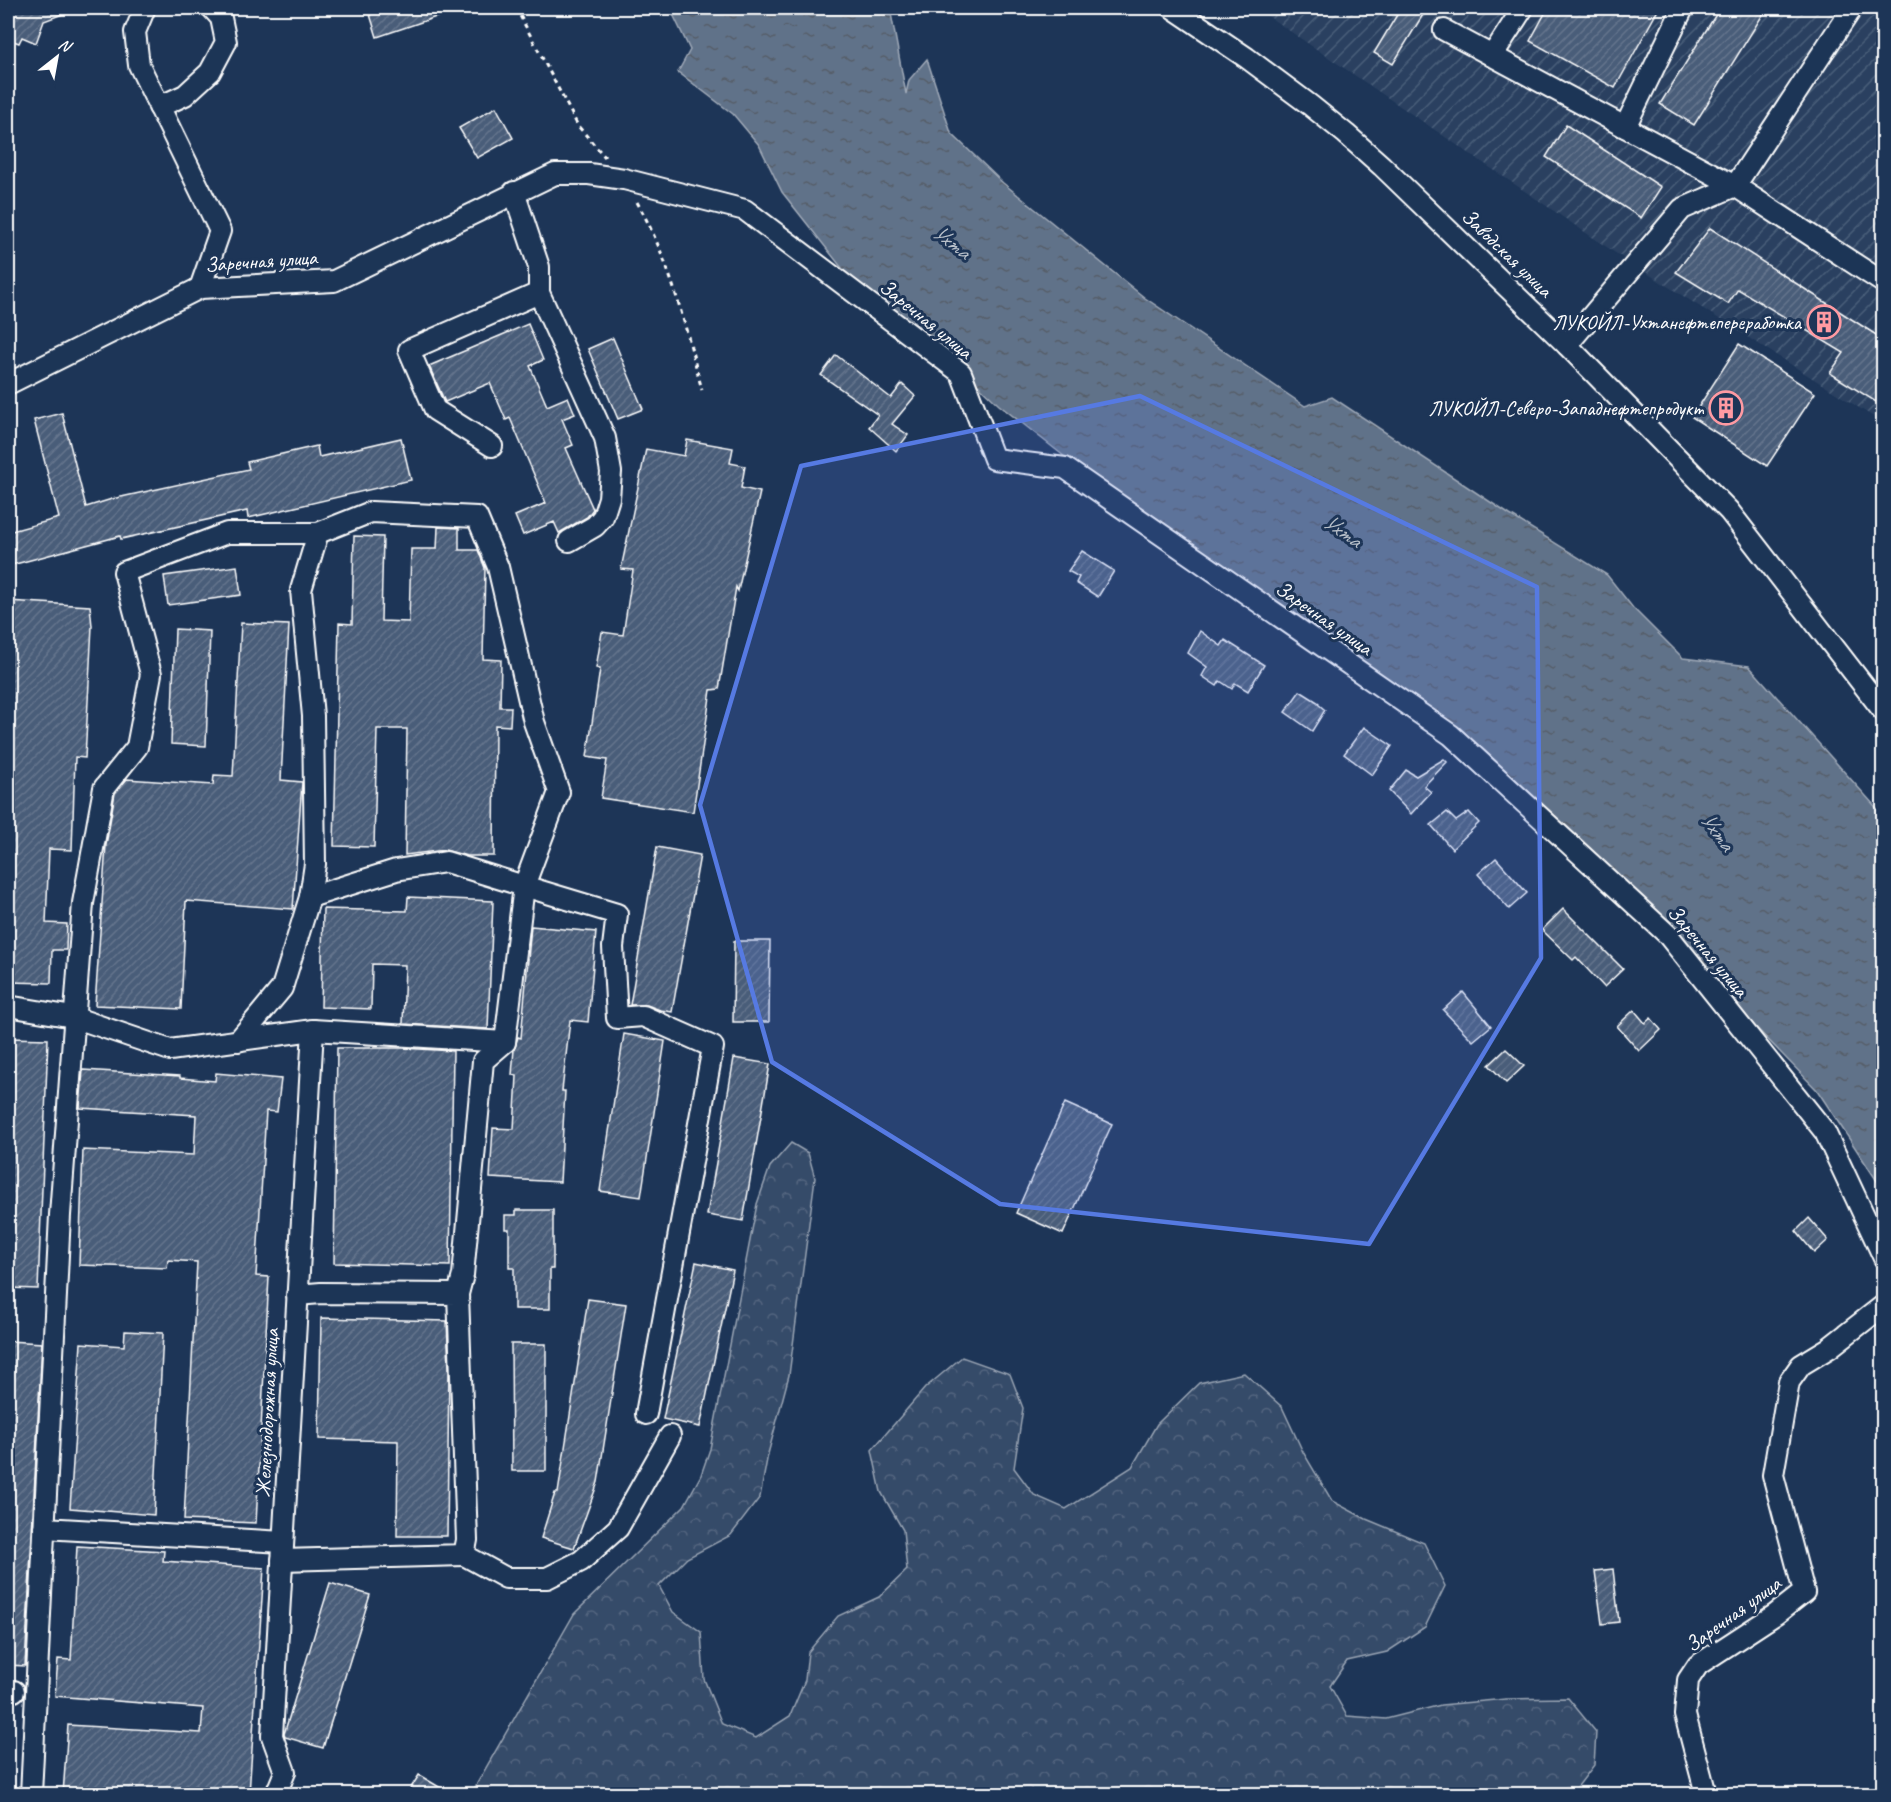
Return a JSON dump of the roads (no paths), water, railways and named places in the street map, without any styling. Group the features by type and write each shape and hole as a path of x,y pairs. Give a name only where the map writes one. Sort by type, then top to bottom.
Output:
{"street":[{"path":"145,8 135,32 139,65 220,231 200,288"},
{"path":"159,107 185,95 210,72 226,42 221,18 212,8"},
{"name":"Заводская улица","path":"1173,8 1247,58 1346,134 1567,345 1729,511 1884,712"},
{"path":"1492,56 1523,8"},
{"path":"1625,127 1683,8"},
{"path":"1567,345 1682,209 1735,186 1852,8"},
{"path":"1444,30 1735,186 1884,283"},
{"name":"Заречная улица","path":"8,384 200,288 334,281 555,174 590,174 624,179 745,210 961,373 994,459 1065,468 1451,735 1667,934 1825,1132 1884,1258"},
{"path":"514,192 540,267 539,293 605,438 611,472 609,498 603,517 596,526 569,541"},
{"path":"492,446 435,410 409,350 539,293"},
{"path":"31,1794 60,1215 82,903 104,788 137,747 151,674 124,572 227,533 318,533 371,512 477,517 498,567 534,722 559,792 524,886 505,1042 483,1061 463,1275 458,1294 467,1540 464,1554"},
{"path":"238,1041 282,988 310,897 315,864 313,716 301,590 318,533"},
{"path":"310,897 396,870 446,862 616,914 613,947 617,1018 643,1016 713,1047 646,1414"},
{"path":"8,1006 73,1017 170,1050 313,1030 505,1042"},
{"name":"Железнодорожная улица","path":"276,1794 285,1772 272,1736 313,1030"},
{"path":"297,1295 321,1293 458,1294"},
{"name":"Заречная улица","path":"1706,1794 1685,1715 1688,1680 1698,1665 1776,1614 1804,1592 1773,1475 1789,1382 1801,1365 1829,1348 1884,1305"},
{"path":"44,1528 283,1551 464,1554 506,1578 547,1578 581,1561 618,1528 670,1436"}],"water":[{"name":"Ухта","path":"670,8 890,8 906,94 909,80 927,59 951,133 1003,183 1145,298 1305,406 1332,397 1510,515 1607,575 1633,608 1683,658 1749,666 1883,815 1883,1190 1817,1090 1743,1014 1686,945 1457,730 1389,680 1319,635 1074,464 999,405 939,348 853,282 782,192 759,145 733,114 678,72 690,50"}],"place":[{"name":"ЛУКОЙЛ-Ухтанефтепереработка","path":"1824,322"},
{"name":"ЛУКОЙЛ-Северо-Западнефтепродукт","path":"1726,408"}]}
